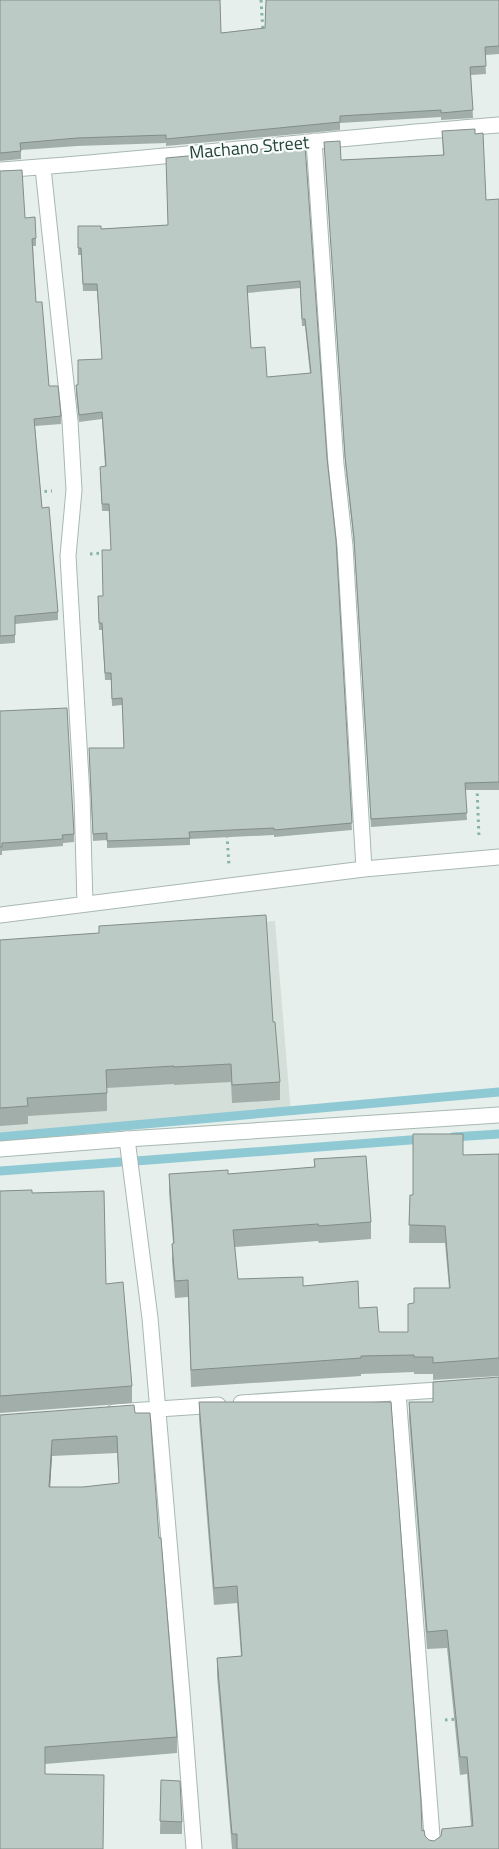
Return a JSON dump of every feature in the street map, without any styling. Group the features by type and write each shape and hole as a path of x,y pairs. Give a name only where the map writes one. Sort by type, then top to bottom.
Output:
{"street":[{"name":"Machano Street","path":"0,170 43,168 314,141 499,126"},
{"path":"314,141 336,464 345,546 364,868"},
{"path":"43,168 70,421 74,490 68,556 82,796 85,904"},
{"path":"0,915 364,868 499,857"},
{"path":"0,1149 499,1115"},
{"path":"127,1139 150,1318 194,1849"},
{"path":"98,1414 472,1387"},
{"path":"398,1393 433,1849"}],"path":[{"path":"261,0 263,32"},
{"path":"255,32 272,31"},
{"path":"31,493 74,490"},
{"path":"68,556 110,553"},
{"path":"476,781 480,858"},
{"path":"227,830 230,886"},
{"path":"423,1722 468,1718"}],"shaded area":[{"path":"275,921 291,1114 0,1137 0,943"}],"building":[{"path":"0,0 220,0 221,33 265,28 266,0 499,0 499,46 485,47 486,66 470,67 473,110 441,113 441,110 340,116 340,122 166,139 166,135 77,138 20,143 21,151 0,153"},
{"path":"475,129 475,134 483,133 486,200 499,199 499,782 465,783 467,813 371,819 354,538 345,456 324,142 340,141 341,160 444,155 442,131"},
{"path":"305,145 327,458 336,540 352,823 274,830 274,828 189,832 190,838 107,841 107,833 93,834 89,748 124,748 122,698 112,699 111,673 105,673 102,623 99,623 98,596 103,596 102,550 111,550 109,504 102,504 100,467 106,466 102,412 79,415 76,385 78,385 78,360 102,359 97,284 83,284 81,248 78,248 78,226 101,226 101,229 168,225 166,158","holes":["300,281 302,319 305,319 311,373 267,377 265,347 251,348 247,286"]},
{"path":"22,170 25,218 35,217 36,238 32,239 36,302 42,302 49,386 58,386 61,416 34,419 42,508 49,507 58,612 15,616 15,635 0,636 0,171"},
{"path":"67,708 74,834 62,835 63,839 2,843 2,847 0,847 0,711"},
{"path":"266,915 273,1022 275,1022 280,1082 232,1085 231,1064 106,1070 107,1093 27,1098 28,1106 0,1108 0,940 99,933 99,926"},
{"path":"413,1134 463,1134 463,1155 499,1154 499,1358 433,1363 433,1357 414,1357 414,1355 361,1356 361,1358 191,1370 188,1280 175,1281 169,1174 228,1170 228,1174 315,1167 314,1159 366,1156 371,1222 233,1230 238,1279 303,1277 303,1286 358,1281 359,1308 377,1307 379,1332 408,1332 408,1304 414,1303 414,1288 450,1288 445,1226 409,1225 410,1195 413,1195"},
{"path":"32,1190 32,1193 104,1191 106,1284 123,1282 132,1386 0,1396 0,1191"},
{"path":"499,1377 499,1849 237,1849 237,1834 232,1834 217,1658 242,1656 237,1586 214,1588 199,1402 391,1402 422,1831 424,1830 425,1836 429,1840 434,1841 441,1836 442,1829 473,1826 467,1757 460,1757 447,1630 427,1632 409,1402 433,1402 433,1382"},
{"path":"134,1405 135,1413 150,1413 177,1737 45,1747 45,1774 104,1775 103,1849 0,1849 0,1415","holes":["117,1436 119,1483 83,1487 49,1487 52,1440"]},
{"path":"161,1780 180,1781 182,1822 160,1821"}],"waterway":[{"path":"0,1137 499,1092"},
{"path":"453,1137 499,1134"},
{"path":"136,1161 423,1139"},
{"path":"0,1171 121,1162"}]}
